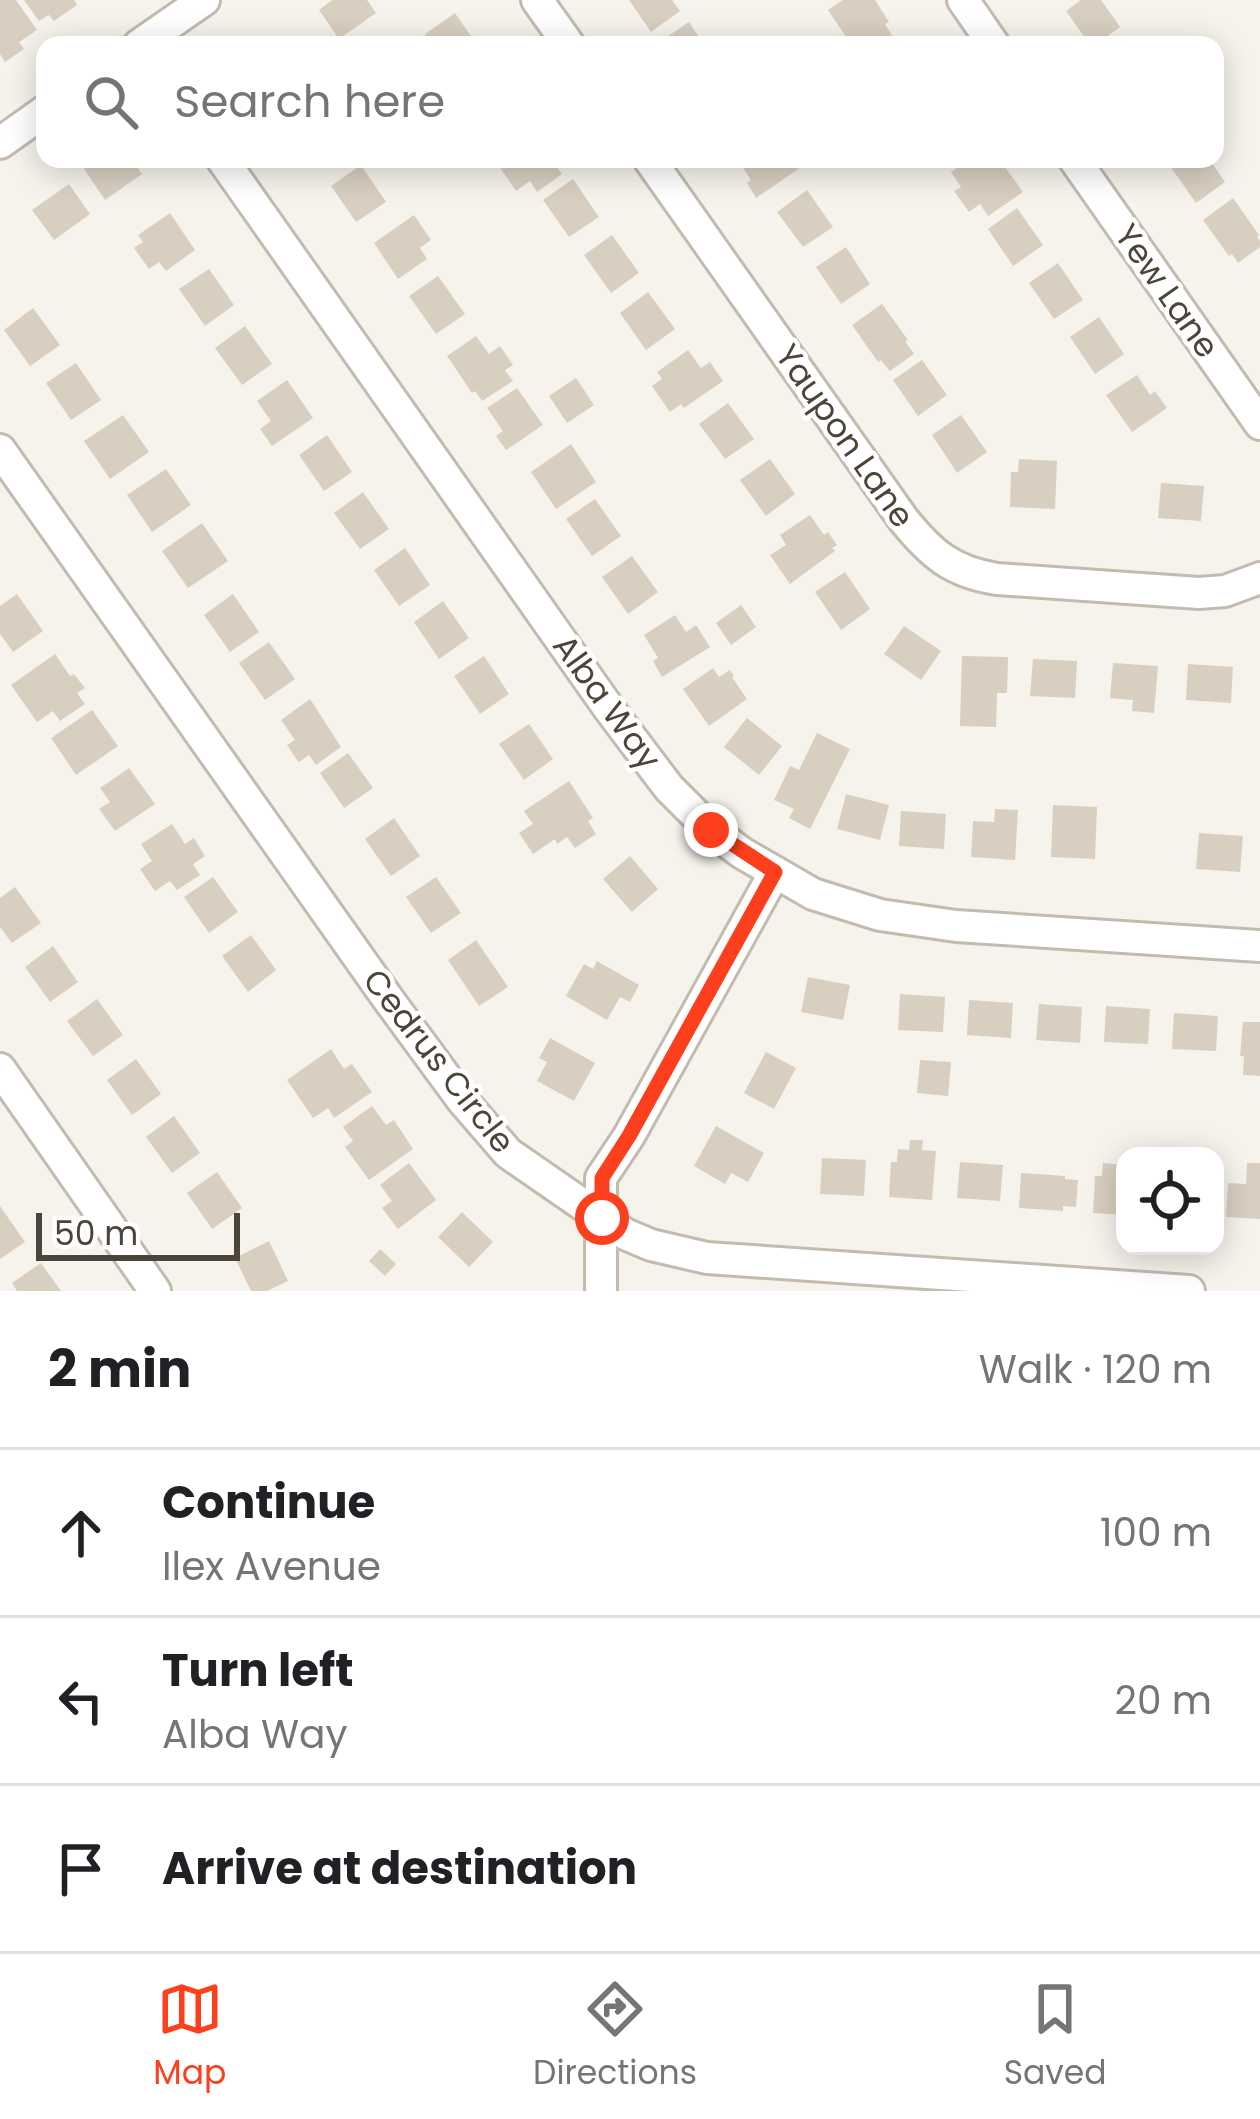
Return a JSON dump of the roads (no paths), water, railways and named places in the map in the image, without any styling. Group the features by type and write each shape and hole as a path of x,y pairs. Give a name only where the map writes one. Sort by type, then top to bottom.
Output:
{"street":[{"path":"153,36 203,0"},
{"path":"537,0 563,36"},
{"path":"962,0 988,36"},
{"path":"0,143 36,117"},
{"name":"Alba Way","path":"228,168 583,672 669,788 711,830 813,894 880,915 956,926 1260,946"},
{"name":"Yaupon Lane","path":"655,168 902,519 935,555 957,569 998,579 1198,593 1225,591 1260,578"},
{"name":"Yew Lane","path":"1080,168 1260,424"},
{"name":"Cedrus Circle","path":"0,450 374,980 463,1101 526,1168 625,1234 707,1258 1189,1291"},
{"path":"601,1291 602,1178 775,872"},
{"path":"0,1069 155,1291"}]}
